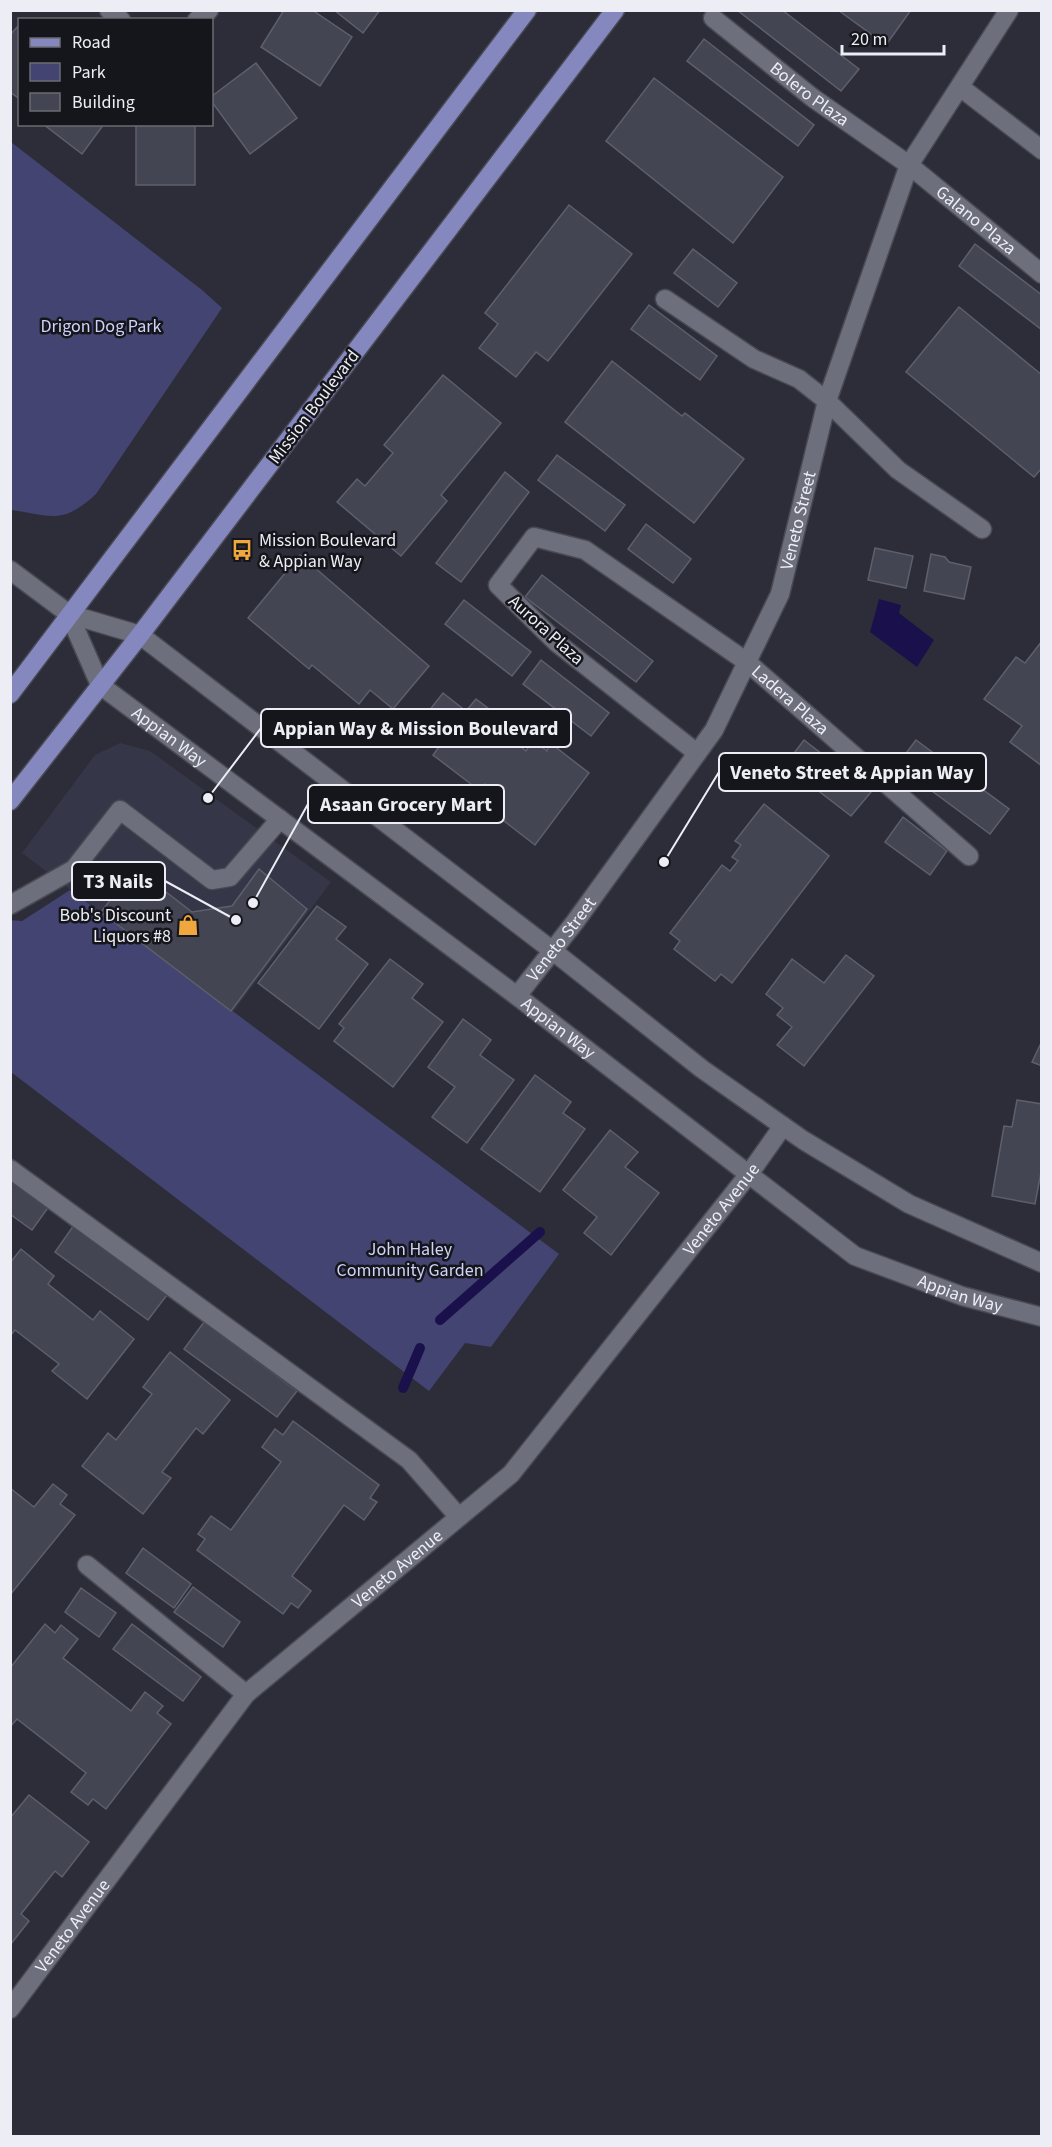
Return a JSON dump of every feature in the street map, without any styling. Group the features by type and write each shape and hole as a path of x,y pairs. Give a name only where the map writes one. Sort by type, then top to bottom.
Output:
{"main road":[{"path":"10,694 527,10"},
{"name":"Mission Boulevard","path":"10,801 140,635 615,10"}],"street":[{"name":"Veneto Street","path":"517,996 554,951 714,730 780,594 827,401 909,165 1009,10"},
{"name":"Bolero Plaza","path":"713,18 813,98 909,165"},
{"path":"960,87 1041,150"},
{"name":"Galano Plaza","path":"909,165 1041,274"},
{"path":"665,299 754,359 799,379 827,401 898,470 982,529"},
{"name":"Aurora Plaza","path":"698,753 557,644 498,585 534,537 585,550 747,662"},
{"path":"10,570 69,614 140,635 554,951 702,1069 783,1126 909,1204 1041,1263"},
{"path":"69,614 100,685"},
{"name":"Ladera Plaza","path":"747,662 969,856"},
{"name":"Appian Way","path":"100,685 517,996 855,1256 963,1296 1041,1317"},
{"path":"10,905 74,869 120,810 212,880 230,877 280,819"},
{"name":"Veneto Avenue","path":"10,2009 246,1694 511,1474 749,1174 783,1126"},
{"path":"10,1169 409,1460 458,1516"},
{"path":"87,1565 246,1694"}],"shaded area":[{"path":"879,599 901,605 899,613 934,640 917,667 870,632"},
{"path":"120,743 150,751 331,882 233,1012 22,853 95,755"}],"green space":[{"name":"Drigon Dog Park","path":"11,142 222,308 96,494 74,510 56,516 11,510"},
{"name":"John Haley Community Garden","path":"70,890 559,1254 491,1347 465,1343 429,1391 11,1072 10,920 22,921"}],"building":[{"path":"284,10 312,10 352,37 320,86 261,47"},
{"path":"334,10 380,10 363,33"},
{"path":"737,10 782,10 859,69 841,91"},
{"path":"838,10 911,10 886,45"},
{"path":"18,26 18,98 10,92 10,35"},
{"path":"704,39 814,125 798,146 687,61"},
{"path":"256,63 297,118 250,154 213,103 213,95"},
{"path":"654,78 783,177 733,243 606,141"},
{"path":"46,126 103,126 82,154"},
{"path":"136,126 195,126 195,185 136,185"},
{"path":"569,205 632,254 548,361 536,352 516,377 479,348 498,324 485,313"},
{"path":"975,244 1042,295 1042,330 959,266"},
{"path":"693,249 737,283 718,307 674,273"},
{"path":"649,305 717,356 700,380 631,329"},
{"path":"959,307 1042,375 1042,468 1034,477 906,372"},
{"path":"612,361 682,416 685,413 744,459 694,523 565,422"},
{"path":"443,375 501,423 441,495 447,501 401,556 337,502 357,479 365,486 393,453 384,445"},
{"path":"557,455 625,505 605,531 538,480"},
{"path":"505,472 529,492 461,582 436,563"},
{"path":"646,524 691,559 673,583 628,549"},
{"path":"875,548 913,556 906,588 868,580"},
{"path":"931,554 945,557 949,562 971,567 964,599 924,591"},
{"path":"300,555 429,666 393,709 370,690 359,704 312,665 309,669 248,618"},
{"path":"542,575 653,661 636,682 525,597"},
{"path":"464,600 531,652 512,676 445,624"},
{"path":"1042,641 1042,766 1010,742 1022,726 984,699 1016,657 1025,663"},
{"path":"541,660 609,713 591,736 523,684"},
{"path":"443,693 466,711 476,699 522,734 515,742 526,751 533,740 547,751 549,742 589,773 535,845 495,814 498,809 487,800 494,791 485,784 480,791 433,755 441,744 417,726"},
{"path":"804,740 871,792 851,816 785,765"},
{"path":"916,740 1009,809 990,834 897,765"},
{"path":"764,804 829,856 732,983 721,974 715,981 674,949 680,941 670,933 722,865 730,871 738,861 732,857 741,845 735,841"},
{"path":"903,817 947,851 930,875 885,842"},
{"path":"135,868 192,912 232,906 259,869 307,909 231,1011 101,912"},
{"path":"317,906 346,927 336,939 368,964 319,1029 258,983"},
{"path":"846,955 874,976 804,1066 777,1045 792,1027 777,1015 783,1008 766,994 792,959 824,983"},
{"path":"390,959 423,984 412,998 443,1022 393,1087 334,1041 344,1028 339,1024"},
{"path":"463,1019 491,1040 480,1055 514,1080 467,1143 432,1117 455,1087 428,1067"},
{"path":"1042,1041 1042,1066 1032,1062"},
{"path":"535,1075 571,1102 563,1113 585,1129 540,1192 481,1149"},
{"path":"1017,1100 1042,1104 1042,1167 1035,1204 992,1196 1004,1126 1012,1127"},
{"path":"610,1130 638,1152 625,1167 659,1193 611,1255 584,1233 597,1217 563,1190"},
{"path":"10,1175 50,1205 32,1230 10,1214"},
{"path":"74,1225 167,1295 148,1320 55,1252"},
{"path":"21,1249 54,1276 48,1284 93,1320 100,1311 134,1339 87,1399 52,1371 59,1364 15,1330 10,1336 10,1263"},
{"path":"204,1322 297,1391 277,1417 184,1349"},
{"path":"170,1352 230,1400 203,1434 196,1428 162,1472 171,1478 143,1514 82,1466 108,1433 116,1440 152,1394 143,1387"},
{"path":"293,1421 379,1485 370,1498 377,1502 364,1520 344,1505 292,1576 311,1591 298,1608 291,1603 283,1614 197,1550 205,1539 198,1534 211,1516 231,1530 281,1462 262,1447 275,1429 283,1435"},
{"path":"53,1484 67,1495 60,1504 75,1515 10,1595 10,1488 34,1507"},
{"path":"143,1548 191,1584 174,1608 126,1573"},
{"path":"193,1587 240,1622 223,1647 174,1612"},
{"path":"81,1588 116,1613 99,1637 65,1612"},
{"path":"45,1624 55,1633 61,1625 78,1639 63,1658 131,1711 145,1692 163,1706 157,1713 171,1724 106,1809 93,1799 88,1805 71,1792 86,1773 17,1719 10,1727 10,1668"},
{"path":"132,1624 201,1677 183,1701 113,1649"},
{"path":"29,1795 89,1842 62,1877 55,1871 21,1914 29,1921 10,1945 10,1818"}],"waterway":[{"path":"440,1320 540,1232"},
{"path":"403,1388 420,1348"}],"place":[{"name":"Mission Boulevard & Appian Way","path":"242,550"},
{"name":"Appian Way & Mission Boulevard","path":"208,798"},
{"name":"Veneto Street & Appian Way","path":"664,862"},
{"name":"Asaan Grocery Mart","path":"253,903"},
{"name":"T3 Nails","path":"236,920"},
{"name":"Bob's Discount Liquors #8","path":"188,925"}]}
